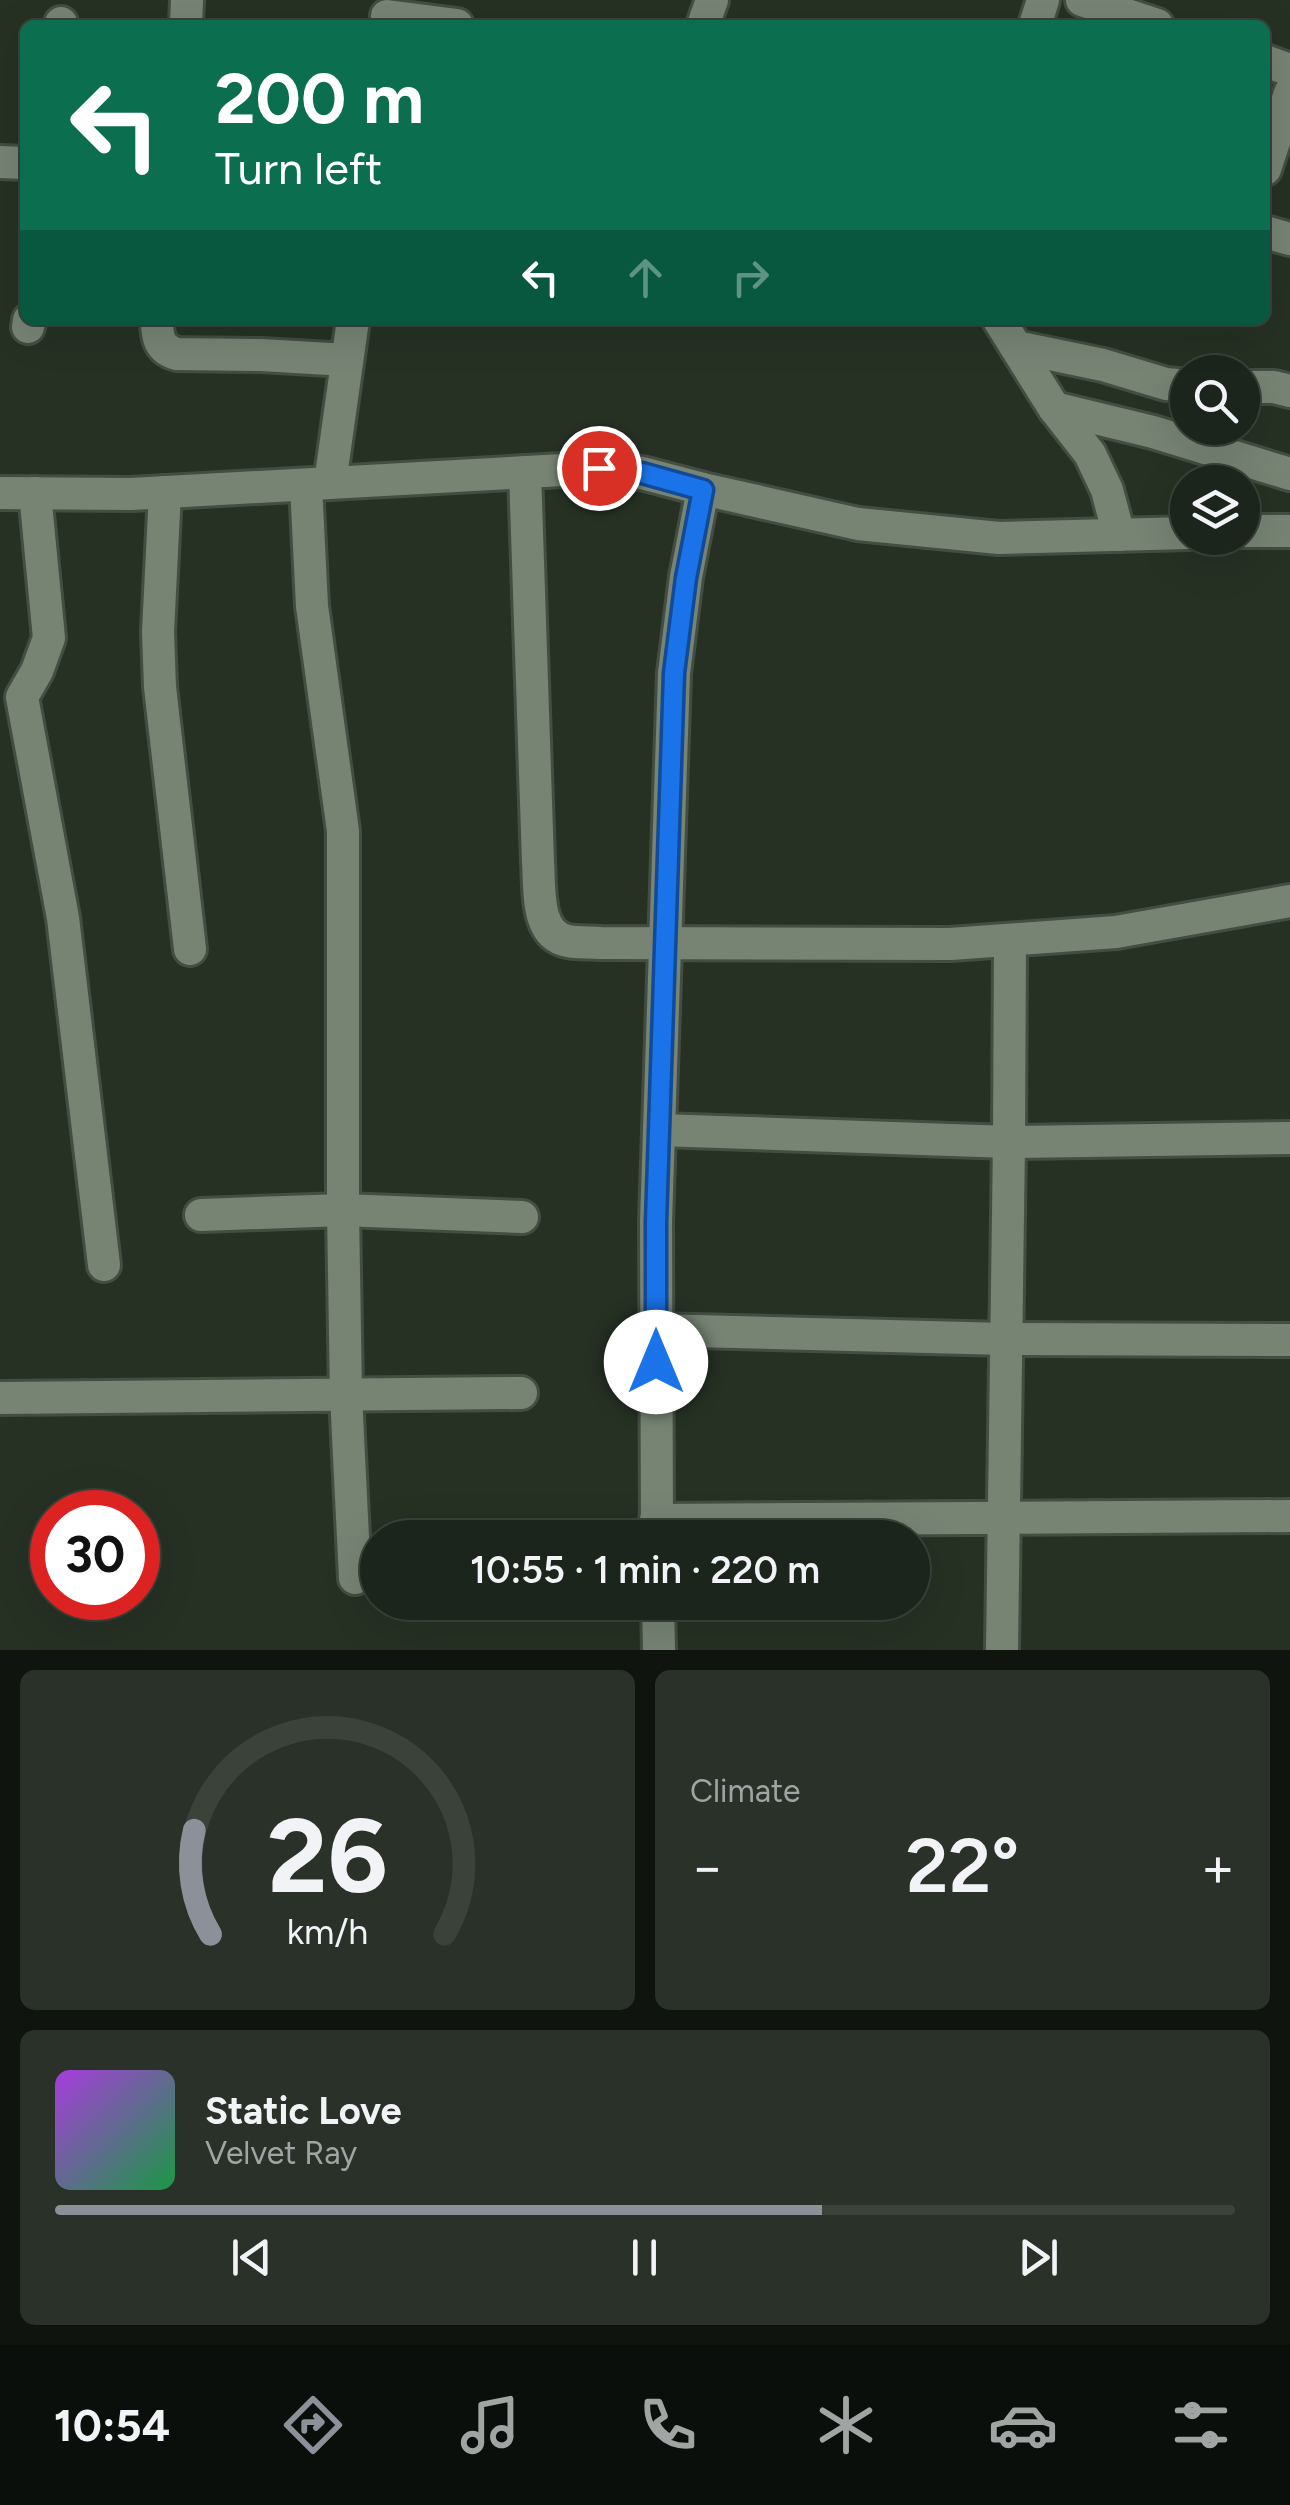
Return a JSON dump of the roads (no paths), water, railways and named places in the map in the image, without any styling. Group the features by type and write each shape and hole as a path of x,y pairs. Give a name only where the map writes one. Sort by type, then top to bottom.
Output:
{"street":[{"path":"1082,0 1142,20"},
{"path":"386,14 425,20"},
{"path":"1270,154 1290,92"},
{"path":"157,325 162,345 167,352 176,354 348,360"},
{"path":"352,325 348,360 318,484 312,606 343,831 343,1210 346,1395 355,1578"},
{"path":"1008,334 1170,384"},
{"path":"1008,334 1054,408 1090,454 1107,490 1119,535"},
{"path":"1260,387 1290,391"},
{"path":"1054,408 1153,432 1290,474"},
{"path":"0,493 165,492 599,468 642,473 858,524 998,538 1170,533"},
{"path":"525,472 538,862 548,928 564,941 950,944 1116,932 1290,900"},
{"path":"657,1520 659,1130 674,673 686,578 703,490"},
{"path":"165,492 158,632 160,688 190,949"},
{"path":"35,493 48,638 37,671 11,700 63,918 104,1265"},
{"path":"1260,531 1290,530"},
{"path":"1002,1650 1010,940"},
{"path":"659,1130 1009,1142 1290,1138"},
{"path":"201,1215 343,1210 522,1217"},
{"path":"656,1330 1290,1340"},
{"path":"0,1398 521,1393"},
{"path":"930,1520 1290,1516"},
{"path":"659,1620 660,1650"}]}
